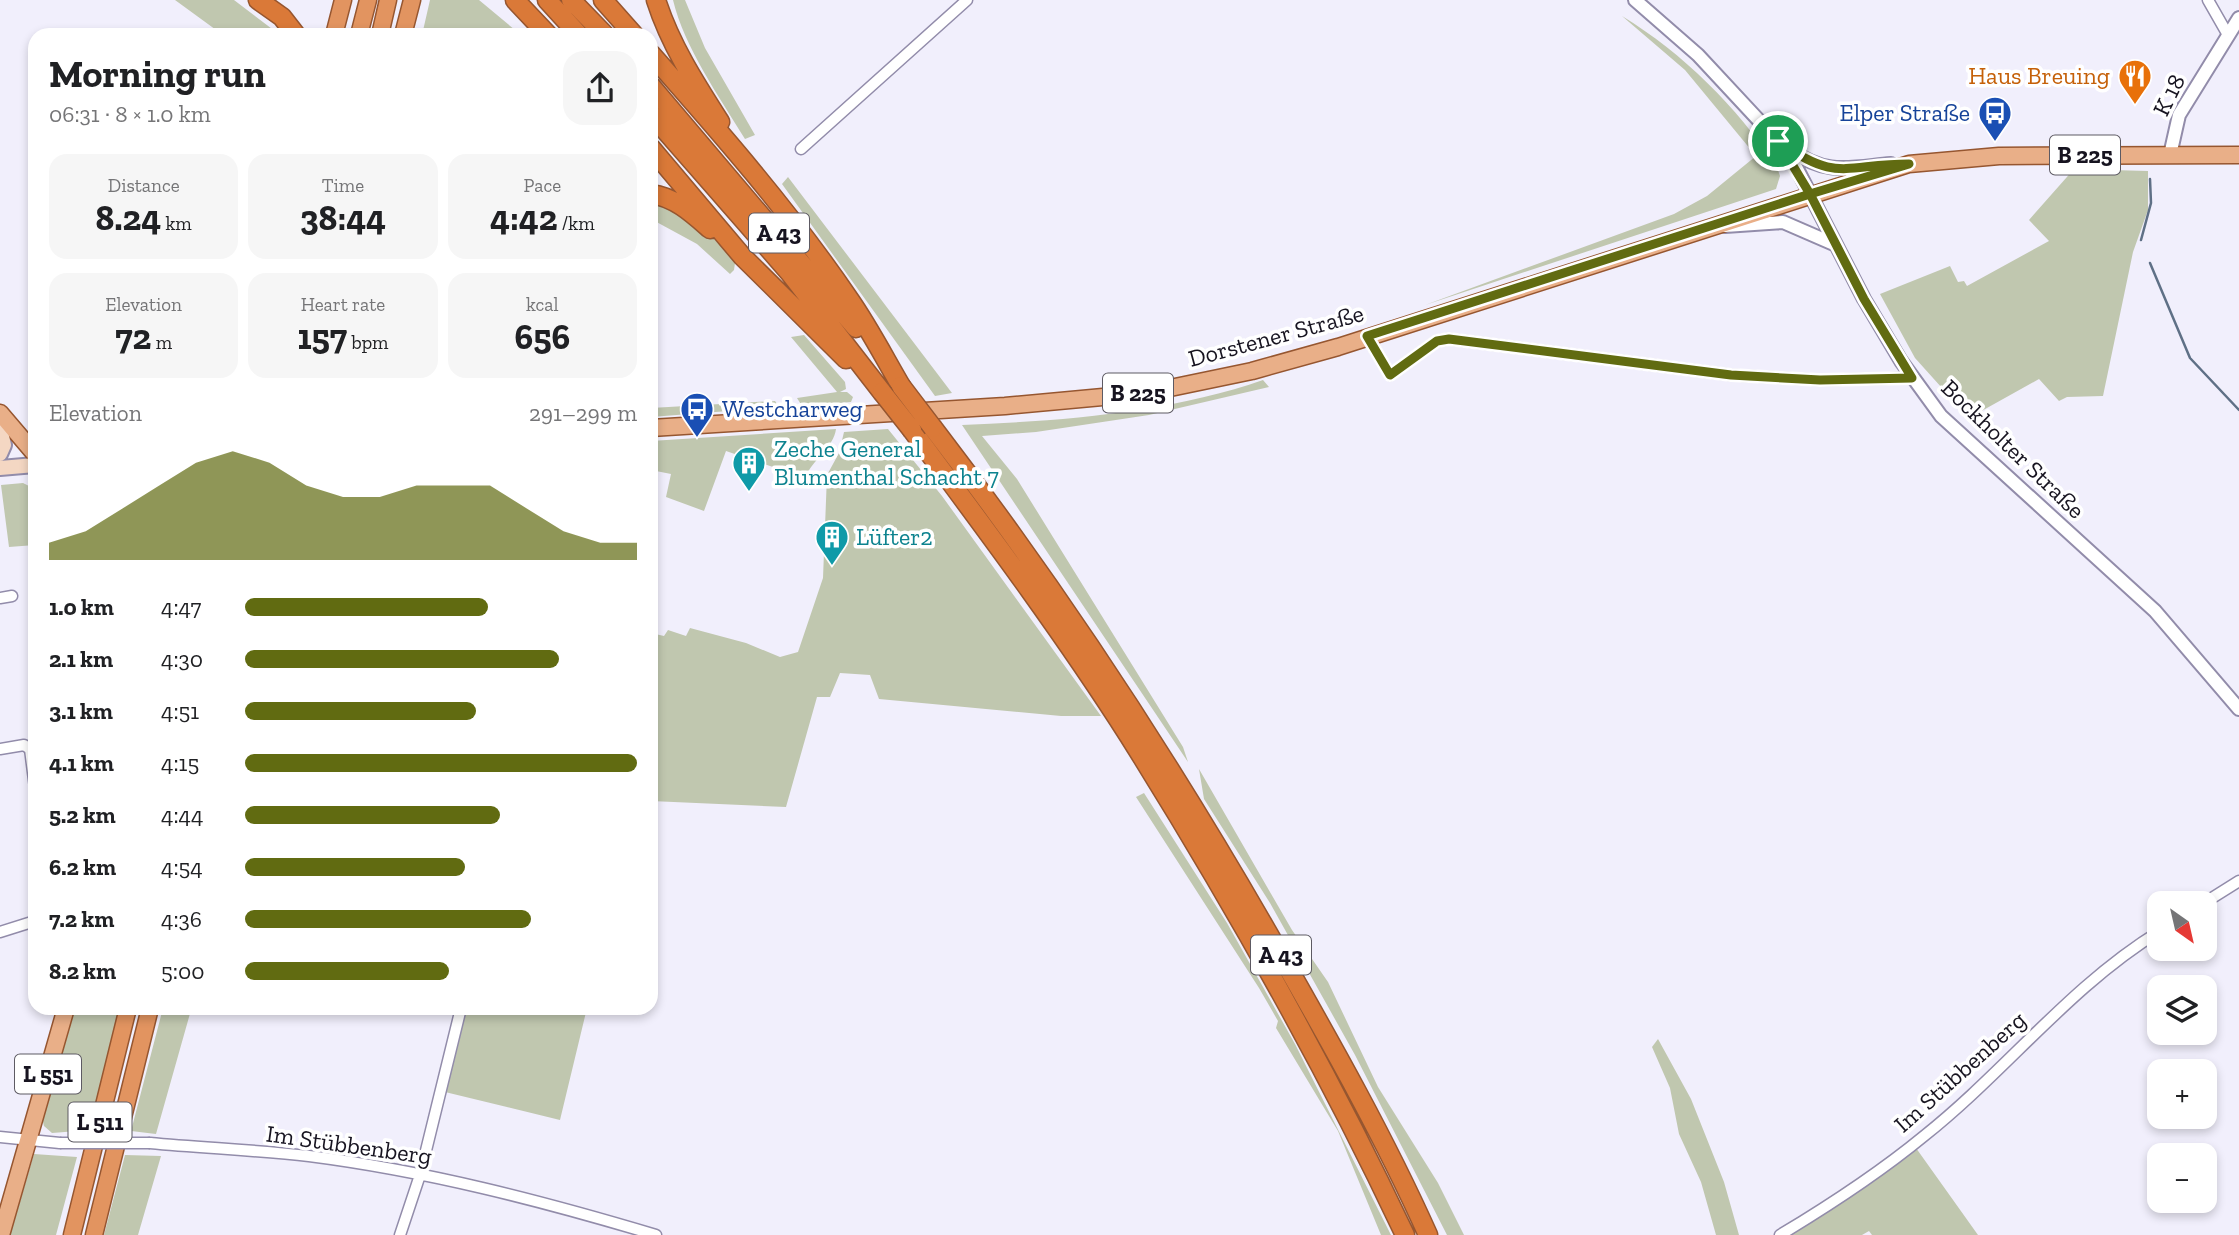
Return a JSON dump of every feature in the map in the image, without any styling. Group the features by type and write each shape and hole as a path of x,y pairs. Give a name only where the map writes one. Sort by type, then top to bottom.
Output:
{"highway":[{"path":"258,0 282,17 291,28"},
{"path":"336,28 343,0"},
{"path":"361,28 368,0"},
{"path":"382,28 388,0"},
{"path":"405,28 412,0"},
{"path":"506,0 531,28"},
{"path":"515,0 541,28"},
{"path":"547,0 573,28"},
{"path":"571,0 598,28"},
{"path":"603,0 628,28"},
{"path":"656,0 663,23 687,70 741,158"},
{"path":"658,62 741,158 850,301 901,386"},
{"name":"A 43","path":"658,94 793,250 1010,528 1179,783 1307,1000 1428,1235"},
{"name":"A 43","path":"658,122 789,272 1014,567 1142,758 1290,1008 1336,1093 1405,1235"},
{"path":"658,156 742,256 882,392"},
{"path":"658,195 688,210 729,249 742,256"},
{"name":"L 511","path":"72,1235 126,1015"},
{"name":"L 511","path":"94,1235 148,1015"}],"main road":[{"name":"B 225","path":"1810,194 1909,164 1999,156 2239,155"},
{"name":"Dorstener Straße","path":"658,428 1005,406 1146,393 1252,371 1810,194"},
{"path":"0,413 28,446"},
{"path":"0,428 5,445 0,454"},
{"path":"0,468 28,466"},
{"name":"L 551","path":"1,1235 64,1015"}],"street":[{"path":"801,149 967,0"},
{"name":"Bockholter Straße","path":"1635,0 1698,55 1778,141 1912,378 1941,416 2155,611 2239,709"},
{"path":"2208,0 2228,35"},
{"name":"K 18","path":"2170,155 2179,115 2239,18"},
{"path":"1778,141 1803,159 1826,169 1853,170 1909,164"},
{"path":"1714,224 1732,228 1783,222 1836,245"},
{"path":"1367,336 1390,375 1437,341 1449,339 1731,375 1820,380 1912,378"},
{"path":"0,598 12,596"},
{"path":"0,749 24,745 28,748"},
{"path":"2217,895 2239,881"},
{"path":"0,932 28,923"},
{"name":"Im Stübbenberg","path":"1780,1235 1838,1200 1925,1136 2094,977 2147,938"},
{"path":"400,1235 420,1175 459,1015"},
{"name":"Im Stübbenberg","path":"0,1137 60,1143 150,1143 310,1157 498,1191 656,1235"}],"green space":[{"path":"175,0 234,0 271,28 213,28"},
{"path":"430,0 479,0 513,28 424,28"},
{"path":"673,0 685,0 705,48 755,135 745,139 714,89 685,36"},
{"path":"1622,16 1667,47 1726,102 1777,167 1780,176 1776,189 1425,305 1674,214 1707,196 1756,156 1685,70"},
{"path":"2074,169 2148,171 2148,210 2133,252 2103,396 2067,397 2059,401 2039,379 1969,418 1915,358 1880,294 1950,266 1958,282 1964,281 1967,286 2049,241 2029,220"},
{"path":"788,177 952,393 935,396 782,184"},
{"path":"658,205 687,218 709,234 735,263 734,270 730,274 697,244 658,223"},
{"path":"804,335 845,382 846,389 840,392 847,392 853,397 851,402 802,406 797,398 837,392 791,337"},
{"path":"1263,380 1269,387 1149,415 1036,432 982,436 1017,479 1183,747 1188,762 962,425 1076,418 1152,408"},
{"path":"775,401 779,407 658,416 658,408"},
{"path":"836,429 831,442 805,478 726,451 704,511 666,497 671,474 658,471 658,441"},
{"path":"888,429 942,496 1101,716 1061,716 879,699 870,675 840,673 830,697 817,697 786,807 658,801 658,635 664,636 668,630 686,636 690,628 746,643 780,657 798,652 823,578 827,475 839,453 844,432"},
{"path":"23,483 28,486 28,546 9,547 1,485"},
{"path":"1199,769 1292,930 1328,982 1378,1087 1438,1183 1464,1235 1447,1235 1355,1055 1270,903 1204,799"},
{"path":"1144,793 1227,923 1295,1044 1391,1235 1381,1235 1338,1131 1276,1028 1278,1021 1259,988 1136,797"},
{"path":"73,1015 117,1015 90,1130 52,1133 44,1126 42,1118"},
{"path":"161,1015 190,1015 156,1134 131,1131"},
{"path":"463,1015 585,1015 560,1120 445,1092"},
{"path":"1658,1039 1691,1099 1724,1182 1739,1235 1716,1235 1701,1182 1679,1134 1670,1088 1652,1047"},
{"path":"1916,1148 1978,1235 1872,1235 1869,1231 1862,1235 1786,1235 1832,1209"},
{"path":"34,1154 77,1157 56,1235 10,1235"},
{"path":"125,1155 161,1156 138,1235 104,1235"}],"waterway":[{"path":"2141,240 2151,203 2150,179"},
{"path":"2150,263 2190,358 2239,410"}],"place":[{"name":"Haus Breuing","path":"2135,106"},
{"name":"Elper Straße","path":"1995,143"},
{"name":"Westcharweg","path":"697,439"},
{"name":"Zeche General Blumenthal Schacht 7","path":"749,493"},
{"name":"Lüfter2","path":"832,567"}],"route":[{"path":"1778,141 1795,165 1810,194 1534,285 1367,336 1390,375 1437,341 1449,339 1731,375 1820,380 1912,378 1864,299 1810,194 1909,164 1888,164 1853,170 1826,169 1803,159 1778,141"}]}
